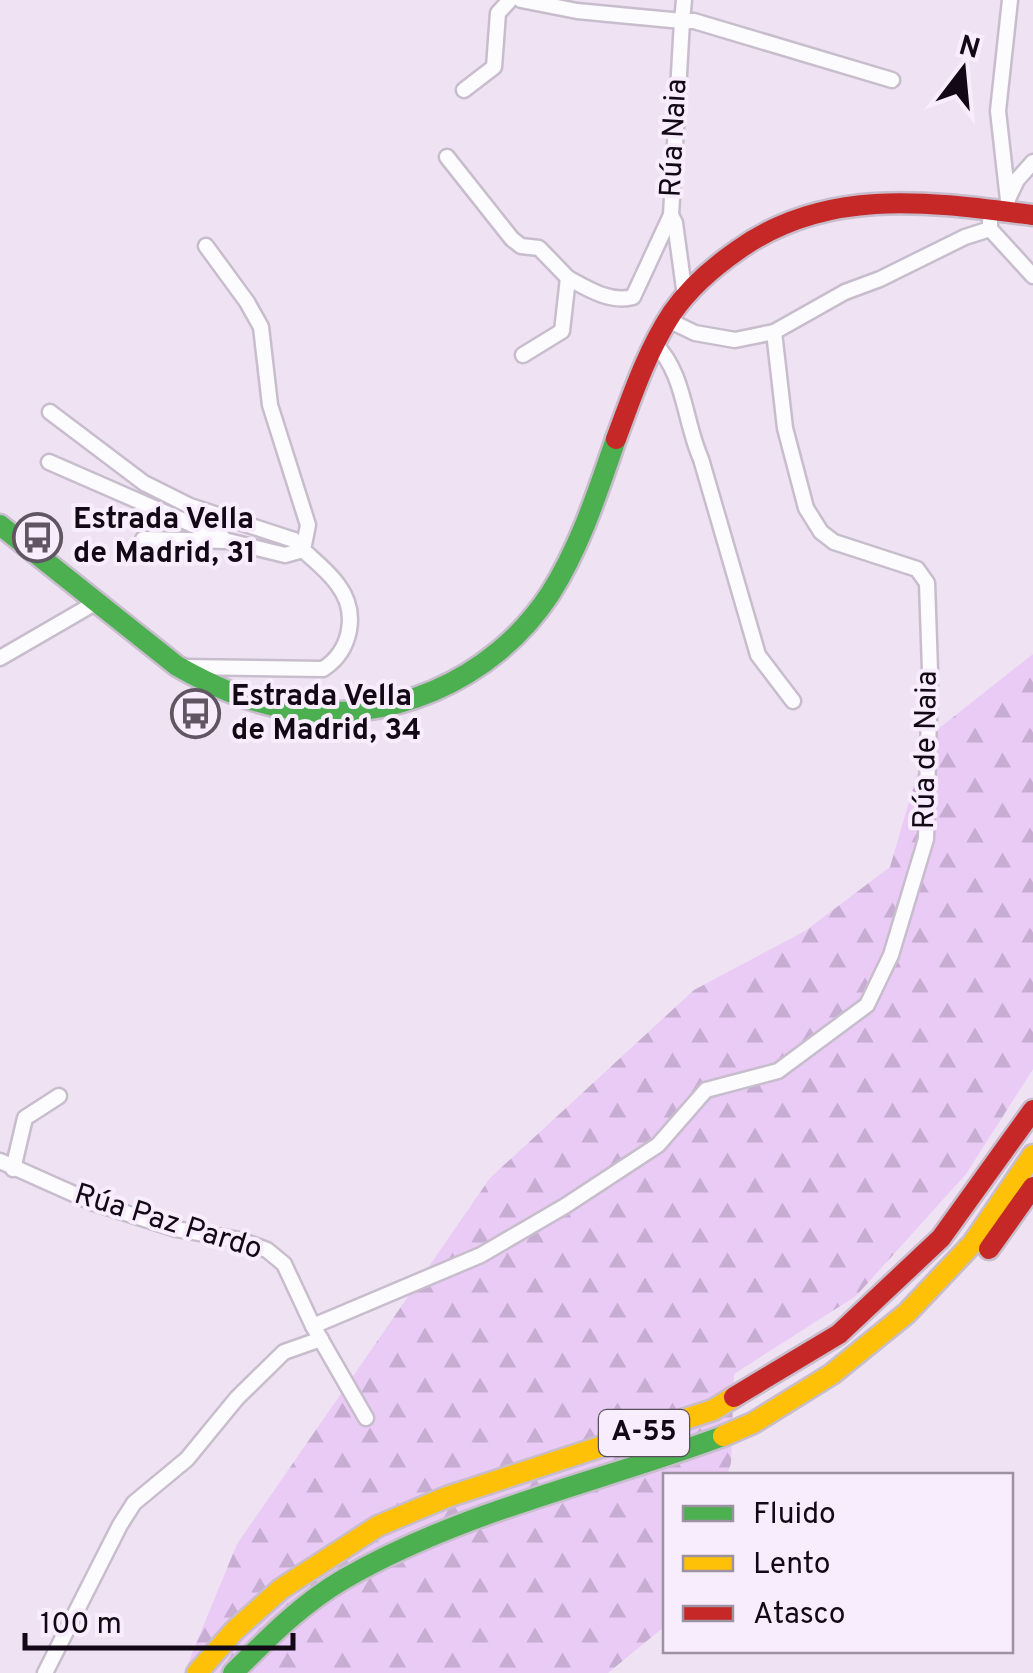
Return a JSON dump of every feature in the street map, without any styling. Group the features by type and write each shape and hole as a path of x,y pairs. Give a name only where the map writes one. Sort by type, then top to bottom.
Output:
{"main road":[{"path":"0,525 95,603 206,684 271,707 344,713 416,699 449,685 515,638 560,582 654,344 684,296 714,266 784,222 819,209 858,202 897,200 1033,215"},
{"name":"A-55","path":"197,1673 234,1631 281,1589 378,1526 446,1498 713,1410 840,1334 941,1238 1033,1110"},
{"name":"A-55","path":"819,1384 916,1306 974,1243 1033,1155"},
{"name":"A-55","path":"233,1673 254,1647 345,1576 458,1524 741,1430 914,1328 979,1263 1033,1187"}],"street":[{"path":"464,90 494,68 498,14 510,0"},
{"path":"521,0 594,13 694,21 892,80"},
{"name":"Rúa Naia","path":"447,157 520,246 539,248 568,278 594,292 621,300 633,297 670,215 684,0"},
{"path":"1010,0 998,111 999,213 1033,276"},
{"path":"668,320 695,334 734,340 774,332 845,292 965,237 999,213 1017,180 1033,162"},
{"path":"670,215 675,223 684,296"},
{"path":"206,246 261,327 270,405 308,525 303,550"},
{"path":"523,354 562,331 568,278"},
{"name":"Rúa de Naia","path":"317,1333 482,1255 566,1206 658,1145 706,1090 778,1071 867,1005 891,954 926,839 930,706 927,583 916,570 834,542 821,532 806,508 785,428 774,332"},
{"path":"654,344 666,354 676,374 688,431 701,459 758,655 792,701"},
{"path":"50,412 144,483 190,506 294,540 339,586 348,606 349,636 340,658 322,669 177,666"},
{"path":"48,462 228,541 286,554 303,550"},
{"path":"143,539 228,541"},
{"path":"0,658 95,603"},
{"path":"6,1165 25,1118 59,1096"},
{"name":"Rúa Paz Pardo","path":"6,1165 94,1204 176,1229 240,1240 267,1250 284,1264 317,1333 366,1418"},
{"path":"45,1673 134,1503 187,1459 237,1398 284,1352 317,1333"}],"green space":[{"path":"1033,654 1033,1069 966,1174 856,1296 734,1374 728,1473 663,1473 663,1628 608,1673 184,1673 237,1544 490,1178 694,990 805,931 890,867 928,737"}],"traffic: fast":[{"path":"0,525 177,666 203,680 242,697 284,708 322,712 361,710 434,691 499,651 526,625 550,594 570,557 616,439"},
{"path":"233,1673 313,1599 389,1555 482,1516 723,1436"}],"traffic: slow":[{"path":"723,1436 753,1423 832,1374 907,1313 973,1243 1033,1155"},
{"path":"197,1673 234,1631 281,1589 378,1526 447,1497 713,1410 734,1397"}],"traffic: jam":[{"path":"616,439 648,358 679,304 719,264 772,230 844,207 881,204 918,203 1033,215"},
{"path":"734,1397 839,1334 941,1238 1033,1110"},
{"path":"989,1249 1033,1187"}],"place":[{"name":"Estrada Vella de Madrid, 31","path":"38,537"},
{"name":"Estrada Vella de Madrid, 34","path":"196,714"}]}
